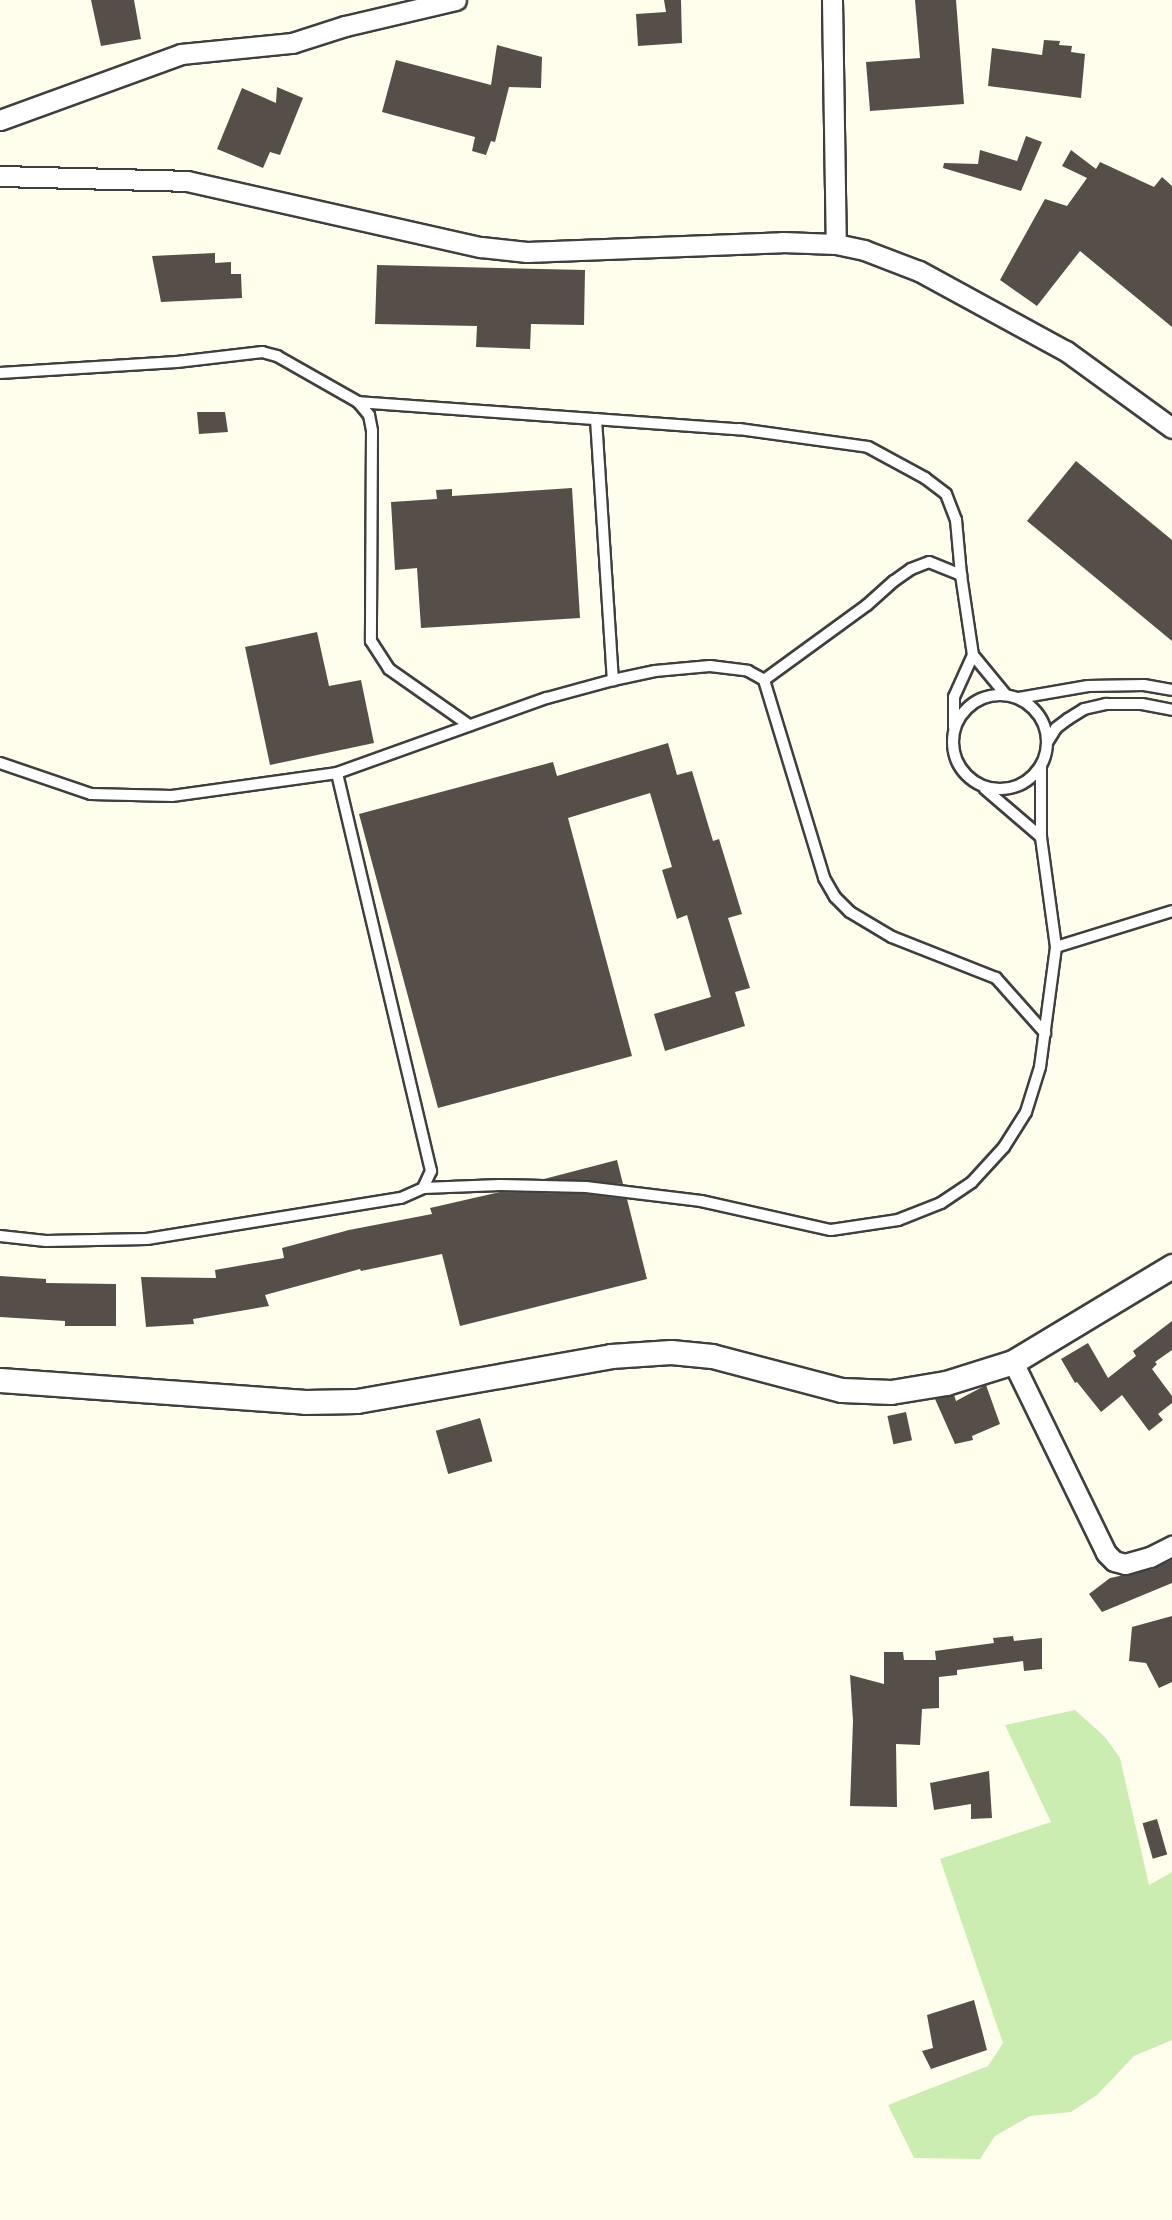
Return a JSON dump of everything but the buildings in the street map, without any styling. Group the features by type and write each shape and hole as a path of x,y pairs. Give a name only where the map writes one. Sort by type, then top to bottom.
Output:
{"street":[{"path":"0,120 180,54 292,43 345,26 456,0"},
{"path":"832,0 836,244"},
{"path":"0,176 187,181 481,247 527,252 782,242 836,244 864,250 919,271 1066,351 1172,428"},
{"path":"0,1380 305,1402 356,1401 611,1356 671,1352 712,1356 842,1390 891,1392 946,1383 1013,1362 1172,1266"},
{"path":"1013,1362 1106,1553 1115,1561 1125,1564 1150,1557 1172,1546"}],"lane":[{"path":"0,373 177,362 262,352 277,356 358,402 369,415 372,431 371,641 389,669 469,725"},
{"path":"358,402 739,429 867,447 925,478 946,494 956,520 973,655 1006,695"},
{"path":"596,419 613,680"},
{"path":"764,680 911,569 929,562 961,575"},
{"path":"973,655 954,697 955,757 970,779 1041,837"},
{"path":"0,763 91,794 158,796 337,773 547,698 655,671 710,666 748,671 764,680 824,878 835,897 850,912 892,937 996,978 1045,1033"},
{"path":"954,729 968,706 992,695 1019,698 1088,686 1144,685 1172,690"},
{"path":"1019,698 1040,715 1048,741"},
{"path":"0,1236 46,1241 147,1239 401,1198 423,1188 586,1186 701,1200 831,1230 898,1220 941,1203 972,1182 1004,1147 1026,1112 1040,1066 1056,947 1041,837 1041,767 1048,741 1056,728 1084,709 1106,704 1142,704 1172,710"},
{"path":"981,786 994,789 1021,785 1041,767"},
{"path":"337,773 431,1171 423,1188"},
{"path":"1056,947 1172,911"}],"green space":[{"path":"1075,1710 1105,1737 1120,1758 1149,1885 1172,1872 1172,2040 1134,2056 1097,2095 1071,2112 1030,2116 995,2136 980,2159 914,2158 888,2105 988,2066 1003,2043 940,1859 1051,1822 1005,1725"}]}
